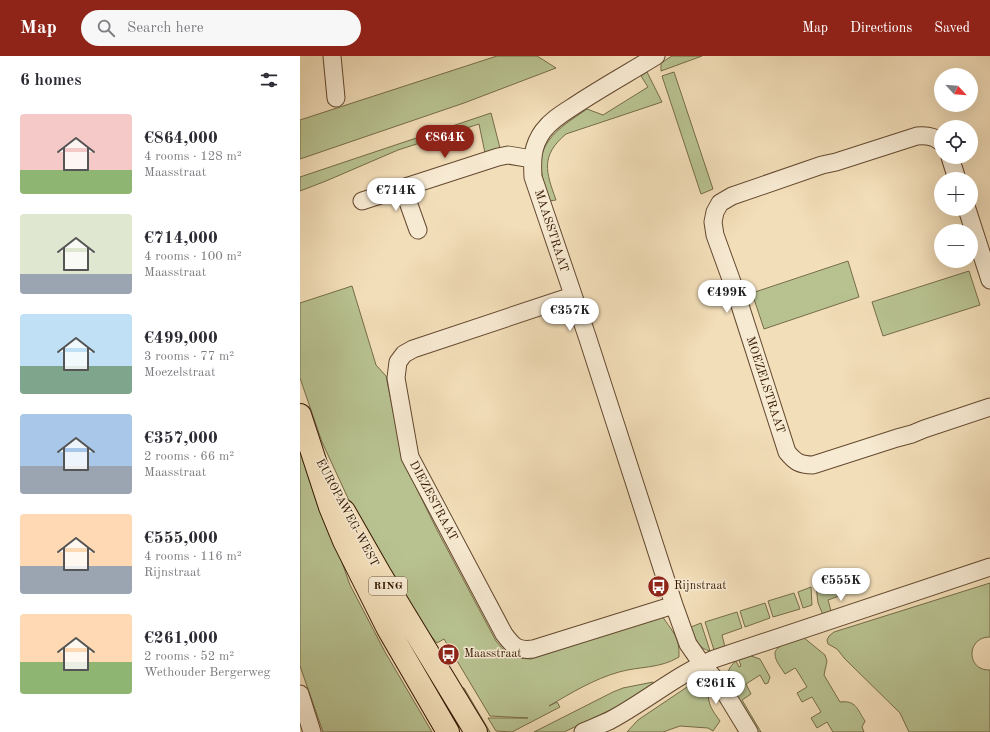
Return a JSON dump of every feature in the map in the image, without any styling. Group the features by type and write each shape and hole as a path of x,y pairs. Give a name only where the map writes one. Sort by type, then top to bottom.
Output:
{"main road":[{"name":"EUROPAWEG-WEST","path":"300,416 330,507 344,541 388,629 448,732"},
{"name":"EUROPAWEG-WEST","path":"307,436 359,537 476,732"}],"street":[{"path":"332,56 336,98"},
{"name":"MAASSTRAAT","path":"656,56 555,119 543,131 536,146 532,159 533,178 572,296 587,336 688,644 702,664 721,686 749,732"},
{"name":"MOEZELSTRAAT","path":"934,137 925,135 916,136 836,162 822,165 806,172 732,196 720,203 715,212 713,222 715,234 736,293 787,452 794,461 805,465 813,465 924,429 988,413"},
{"path":"362,201 503,156 508,155 532,159"},
{"path":"406,187 408,202 418,230"},
{"path":"969,216 990,280"},
{"name":"DIEZESTRAAT","path":"572,296 412,349 404,354 398,362 396,378 410,457 504,634 513,646 523,650 534,649 674,605"},
{"path":"584,732 609,720 668,683 714,659 990,567"},
{"path":"300,694 312,732"},
{"path":"596,732 609,720"}],"green space":[{"path":"497,56 537,56 556,68 464,103 300,159 300,120"},
{"path":"672,56 702,56 661,71 661,63"},
{"path":"647,72 662,102 566,134 552,150 549,157 548,173 556,200 549,201 543,181 541,158 549,140 563,126 587,109 603,115 648,87 641,76"},
{"path":"674,72 713,189 701,194 662,76"},
{"path":"491,113 500,148 485,153 479,124 398,150 300,191 300,177"},
{"path":"848,261 859,297 764,329 752,293"},
{"path":"969,271 980,305 883,336 872,302"},
{"path":"352,286 376,365 386,376 403,461 436,528 500,646 507,653 515,657 531,659 662,616 677,639 679,657 664,664 627,670 601,678 549,706 557,702 560,707 512,732 496,731 488,718 528,718 490,716 444,639 437,643 412,613 353,509 322,442 300,378 300,303"},
{"path":"300,444 350,585 385,652 432,732 323,732 300,666"},
{"path":"838,578 844,595 828,600 831,611 823,615 818,603 816,586"},
{"path":"990,583 990,637 982,638 976,642 972,654 976,665 982,669 990,670 990,732 909,732 900,713 845,659 837,649 828,644 827,640 829,636 834,632"},
{"path":"811,587 812,605 803,608 798,592"},
{"path":"794,593 800,609 773,617 768,601"},
{"path":"765,603 770,618 745,627 740,611"},
{"path":"737,612 742,628 722,635 725,647 714,650 705,622"},
{"path":"701,623 710,651 699,645 695,639 691,627"},
{"path":"803,637 825,655 827,661 824,675 840,702 850,702 856,706 865,721 862,727 864,732 833,732 827,722 817,728 811,718 821,712 812,697 802,702 797,693 807,687 795,668 785,674 775,657 776,651 782,645"},
{"path":"751,656 760,659 770,677 768,683 765,684 760,675 746,684 751,694 742,700 761,732 757,732 727,681 727,675 734,663 736,661 739,667 741,666 739,660"},
{"path":"654,683 629,701 564,732 534,732 613,692 623,688"},
{"path":"695,685 704,687 708,691 711,707 720,721 713,731 708,728 680,726 663,732 627,732 638,720 687,687"},
{"path":"462,688 464,688 490,732 482,732"}],"place":[{"name":"Rijnstraat","path":"659,586"},
{"name":"Maasstraat","path":"448,654"}]}
